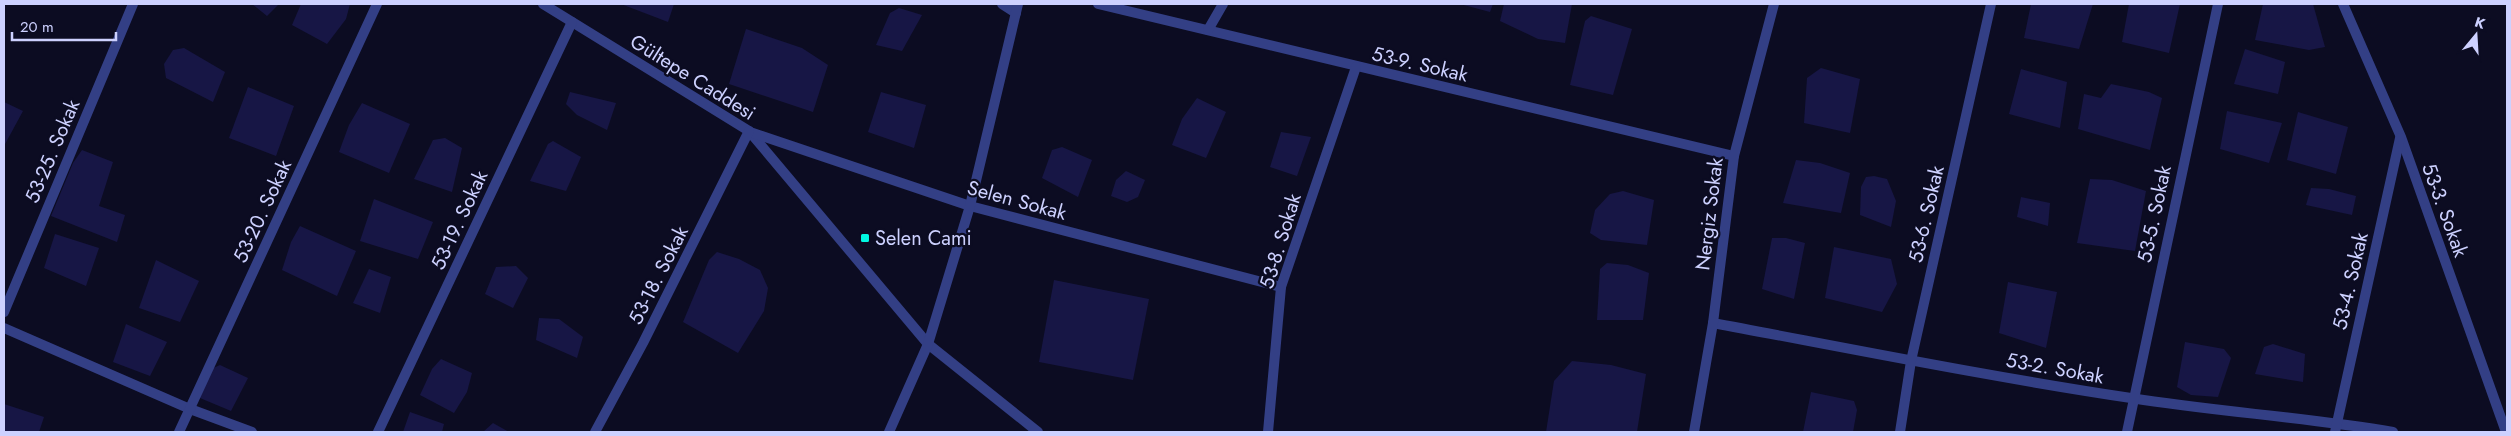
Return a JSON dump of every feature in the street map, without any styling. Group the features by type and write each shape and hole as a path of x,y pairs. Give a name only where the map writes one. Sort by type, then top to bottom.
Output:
{"street":[{"name":"53-25. Sokak","path":"4,312 134,4"},
{"name":"53-20. Sokak","path":"179,432 377,4"},
{"name":"Gültepe Caddesi","path":"543,4 749,131 928,344 1038,432"},
{"path":"889,432 928,344 970,206 1017,8 1002,4"},
{"name":"53-9. Sokak","path":"1098,4 1734,156"},
{"path":"1208,30 1223,4"},
{"name":"Nergiz Sokak","path":"1694,432 1714,323 1734,156 1774,4"},
{"name":"53-6. Sokak","path":"1900,432 1911,361 1991,4"},
{"name":"53-5. Sokak","path":"2127,432 2132,399 2218,4"},
{"name":"53-3. Sokak","path":"2343,4 2401,137 2506,432"},
{"name":"53-19. Sokak","path":"378,432 572,22"},
{"name":"53-8. Sokak","path":"1268,432 1281,287 1356,67"},
{"name":"Selen Sokak","path":"749,131 970,206 1281,287"},
{"name":"53-18. Sokak","path":"595,432 643,343 749,131"},
{"name":"53-4. Sokak","path":"2336,427 2401,137"},
{"name":"53-2. Sokak","path":"1714,323 1911,361 2132,399 2336,427 2393,432"},
{"path":"4,328 190,409 252,432"}],"building":[{"path":"252,4 279,4 267,16"},
{"path":"301,4 350,4 346,19 327,44 292,25"},
{"path":"621,4 674,4 668,22"},
{"path":"1460,4 1493,4 1490,12"},
{"path":"1504,4 1572,4 1565,43 1538,39 1500,21"},
{"path":"2031,4 2093,4 2079,49 2024,38"},
{"path":"2129,4 2180,4 2169,53 2122,42"},
{"path":"2263,4 2313,4 2325,47 2309,50 2255,40"},
{"path":"899,8 922,15 902,51 876,45 890,13"},
{"path":"1591,16 1632,29 1613,95 1570,85 1585,21"},
{"path":"746,29 802,48 828,65 813,112 729,84"},
{"path":"184,48 225,72 213,102 166,78 164,64 173,50"},
{"path":"2245,49 2285,62 2278,94 2234,84"},
{"path":"1821,68 1860,79 1850,133 1804,123 1807,78"},
{"path":"2021,69 2067,82 2060,128 2009,114"},
{"path":"2111,84 2149,92 2162,98 2150,150 2078,129 2084,94 2101,98"},
{"path":"248,87 294,106 276,156 229,138"},
{"path":"570,92 616,103 607,130 577,115 566,104"},
{"path":"881,92 926,105 914,148 868,132"},
{"path":"1197,98 1226,112 1206,158 1172,145 1182,119"},
{"path":"4,102 23,111 4,146"},
{"path":"362,103 410,124 389,173 339,152 349,125"},
{"path":"2227,111 2282,123 2269,163 2220,149"},
{"path":"2298,112 2348,127 2336,174 2287,160"},
{"path":"1281,132 1311,137 1297,176 1270,167"},
{"path":"445,138 462,148 452,192 414,179 433,140"},
{"path":"553,141 581,157 566,191 530,181 548,144"},
{"path":"1062,147 1092,160 1078,197 1042,178 1052,150"},
{"path":"82,150 113,162 99,206 125,215 117,242 51,216 73,163"},
{"path":"1796,160 1820,163 1850,173 1841,213 1783,203"},
{"path":"1126,171 1145,180 1138,197 1127,202 1111,196 1116,180"},
{"path":"1874,176 1887,179 1896,201 1891,227 1860,215 1861,187 1866,177"},
{"path":"2090,179 2112,180 2146,191 2135,251 2077,243"},
{"path":"2311,188 2329,189 2356,196 2352,215 2306,205"},
{"path":"1623,191 1654,200 1647,245 1601,240 1590,233 1595,210 1610,194"},
{"path":"2021,197 2050,203 2048,226 2017,217"},
{"path":"374,199 433,222 418,259 360,241"},
{"path":"300,226 356,251 337,296 282,270 291,242"},
{"path":"55,234 99,248 86,286 44,268"},
{"path":"1772,238 1786,238 1805,243 1794,299 1762,289"},
{"path":"1834,247 1891,259 1897,284 1882,312 1825,298"},
{"path":"717,252 739,259 760,270 768,288 764,311 738,353 683,322 709,260"},
{"path":"156,260 199,281 180,322 139,308"},
{"path":"1607,263 1628,265 1649,273 1643,320 1597,320 1600,269"},
{"path":"516,266 528,278 513,308 485,294 496,267"},
{"path":"369,269 391,277 380,313 353,303"},
{"path":"1054,280 1149,299 1133,380 1039,362"},
{"path":"2008,282 2057,292 2046,348 1999,333"},
{"path":"539,318 559,319 583,337 577,358 536,340"},
{"path":"126,324 167,342 150,376 113,362"},
{"path":"2185,342 2224,349 2231,358 2218,397 2191,395 2177,387"},
{"path":"2273,344 2305,354 2303,382 2255,374 2264,347"},
{"path":"441,359 472,373 467,392 454,413 420,395 432,369"},
{"path":"1572,361 1611,365 1646,374 1637,432 1546,432 1554,381"},
{"path":"220,365 248,378 231,411 200,398 211,369"},
{"path":"1811,392 1854,401 1857,410 1853,432 1803,432"},
{"path":"4,404 44,417 39,432 4,432"},
{"path":"410,412 444,424 442,432 403,432"},
{"path":"493,423 509,432 483,432"}],"place":[{"name":"Selen Cami","path":"865,238"}]}
